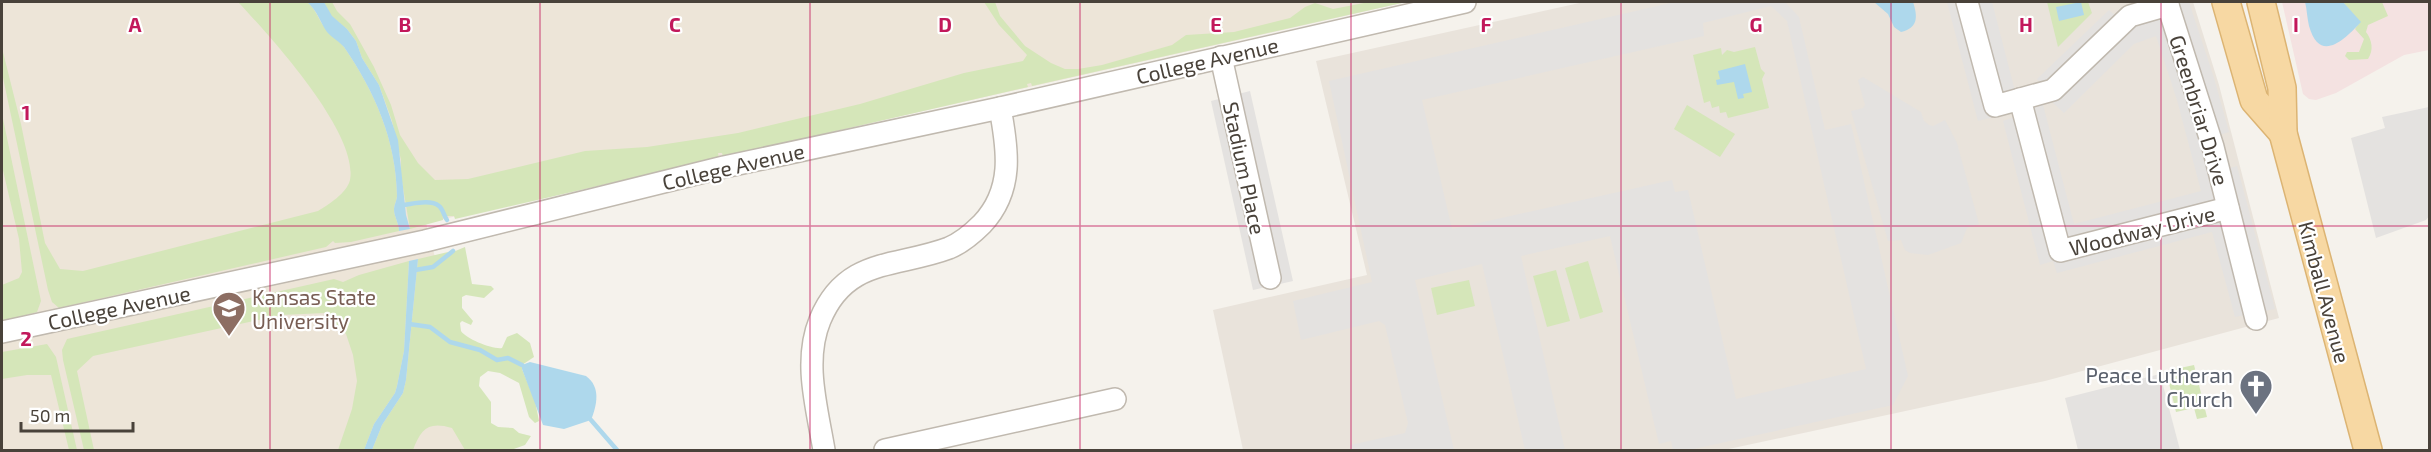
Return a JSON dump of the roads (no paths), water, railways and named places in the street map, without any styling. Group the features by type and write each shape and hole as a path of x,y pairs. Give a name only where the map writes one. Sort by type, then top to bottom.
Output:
{"main road":[{"name":"Kimball Avenue","path":"2226,2 2254,100 2283,133"},
{"name":"Kimball Avenue","path":"2261,2 2282,88 2283,133 2368,450"}],"street":[{"name":"College Avenue","path":"2,332 425,242 668,180 1000,108 1465,2"},
{"path":"1968,2 1995,106 2020,99"},
{"name":"Greenbriar Drive","path":"2020,99 2053,90 2130,16 2168,3 2213,147 2256,320"},
{"name":"Stadium Place","path":"1221,57 1270,278"},
{"name":"Woodway Drive","path":"2020,99 2060,251 2228,208"},
{"path":"824,450 811,375 819,321 836,291 857,275 884,263 950,248 973,233 992,213 1005,183 1006,140 1000,108"},
{"path":"885,450 1115,399"}],"water":[{"path":"307,2 324,2 332,16 347,29 356,41 362,58 379,85 398,140 406,215 410,229 399,231 394,212 397,196 393,155 374,99 344,47 327,32 316,12"},
{"path":"1874,2 1913,2 1916,12 1914,25 1901,32 1894,27 1888,14"},
{"path":"2081,2 2084,15 2059,21 2056,7"},
{"path":"2305,2 2343,2 2361,22 2347,36 2333,45 2319,44 2309,26"},
{"path":"1745,64 1752,92 1743,94 1744,98 1738,99 1734,82 1717,85 1716,80 1720,79 1718,71"},
{"path":"418,259 403,393 382,425 372,450 364,450 374,424 395,393 397,386 404,351 409,261"},
{"path":"530,362 586,376 591,380 596,397 591,420 564,429 543,425 522,369 522,365"}],"waterway":[{"path":"402,205 421,202 435,204 440,207 447,220"},
{"path":"415,270 433,267 453,251"},
{"path":"409,324 430,327 450,342 480,350 497,360 508,358 522,365"},
{"path":"591,420 617,450"}],"place":[{"name":"Kansas State University","path":"229,337"},
{"name":"Peace Lutheran Church","path":"2256,415"}]}
